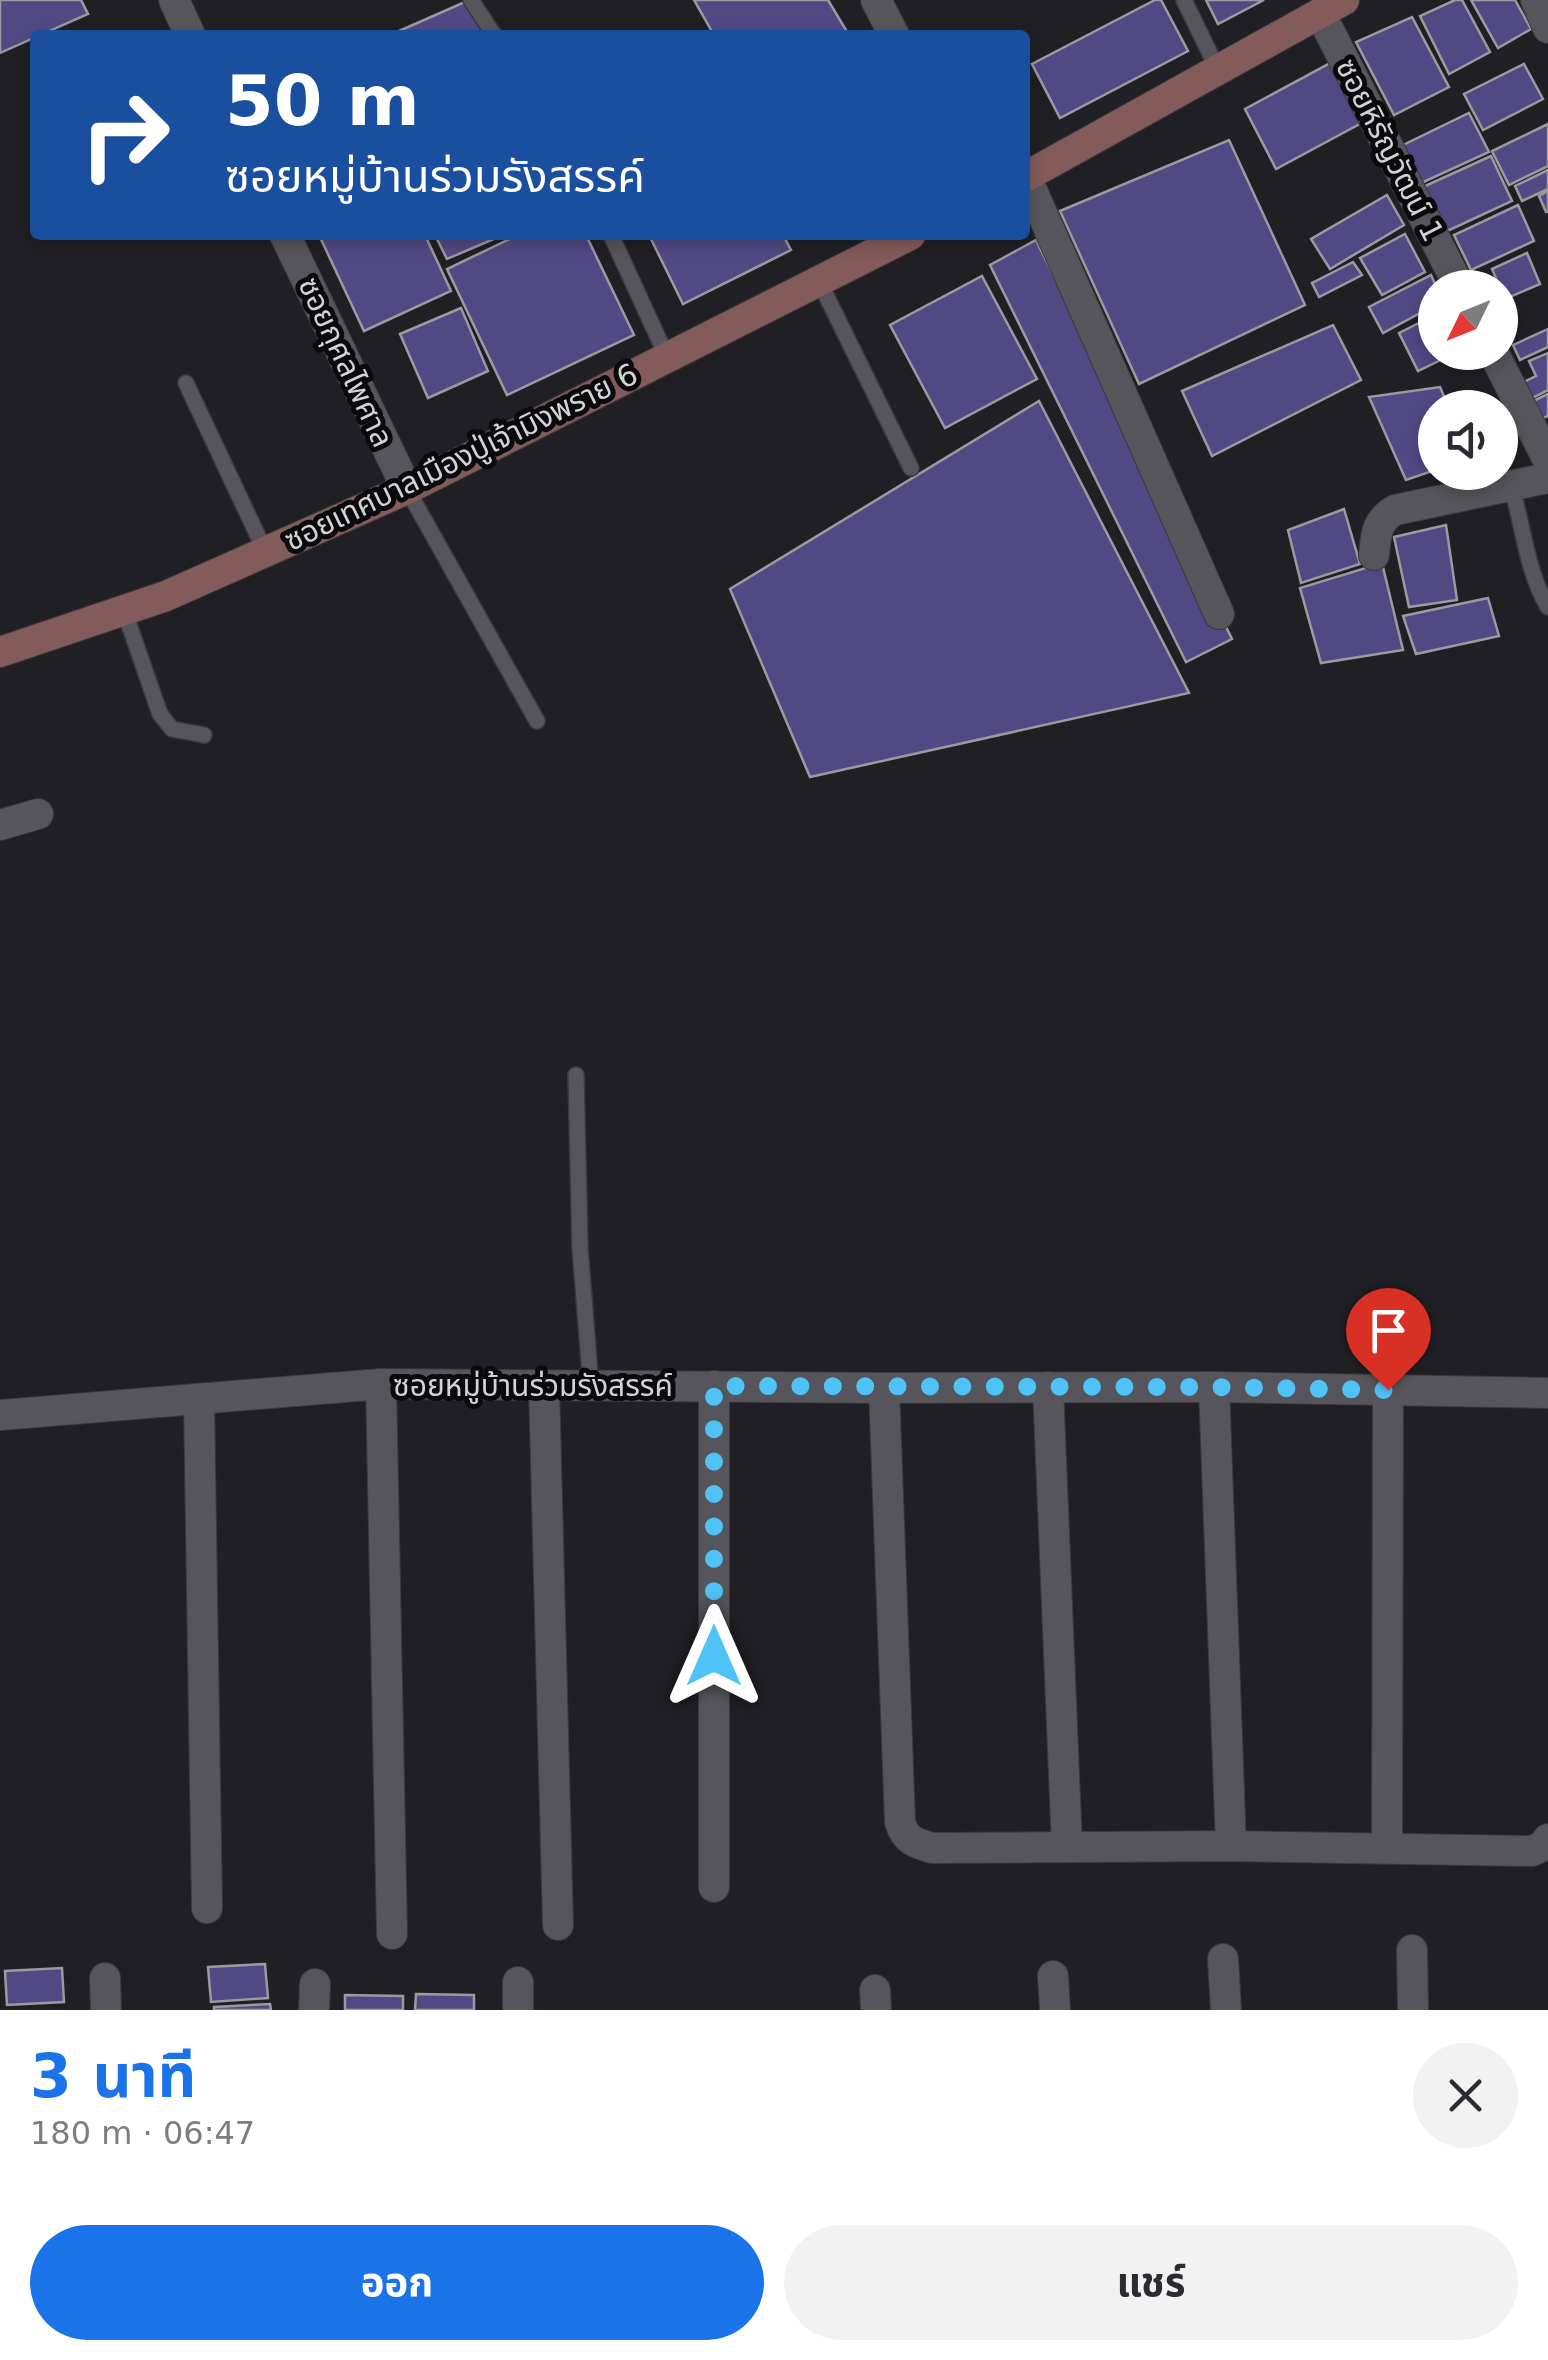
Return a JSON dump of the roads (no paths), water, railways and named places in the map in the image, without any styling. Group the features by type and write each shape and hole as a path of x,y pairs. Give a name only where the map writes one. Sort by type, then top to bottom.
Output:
{"street":[{"path":"174,0 188,30"},
{"path":"876,0 891,30"},
{"path":"1536,0 1548,28"},
{"path":"1030,175 1332,6"},
{"name":"ซอยหิรัญวัฒน์ 1","path":"1332,6 1452,270"},
{"path":"1030,186 1220,614"},
{"name":"ซอยกุศลไพศาล","path":"288,240 406,490"},
{"name":"ซอยเทศบาลเมืองปู่เจ้ามิงพราย 6","path":"0,652 166,596 406,490 900,240"},
{"path":"1502,370 1548,460"},
{"path":"1518,484 1548,478"},
{"path":"1374,555 1377,530 1384,517 1395,510 1488,490"},
{"path":"0,825 38,814"},
{"path":"381,1384 392,1934"},
{"name":"ซอยหมู่บ้านร่วมรังสรรค์","path":"0,1415 381,1384 1214,1387 1548,1393"},
{"path":"544,1385 558,1925"},
{"path":"714,1386 714,1887"},
{"path":"1048,1387 1067,1847"},
{"path":"1214,1387 1231,1846"},
{"path":"884,1388 900,1822 904,1835 932,1848 1532,1850 1548,1839"},
{"path":"1387,1848 1388,1390"},
{"path":"199,1401 207,1908"},
{"path":"1412,1950 1413,2010"},
{"path":"1223,1959 1226,2010"},
{"path":"1053,1976 1056,2010"},
{"path":"105,1978 106,2010"}],"lane":[{"path":"471,0 491,30"},
{"path":"1184,0 1218,70"},
{"path":"613,240 667,357"},
{"path":"819,281 911,468"},
{"path":"186,383 265,552"},
{"path":"406,490 537,721"},
{"path":"1513,490 1526,534 1534,584 1548,608"},
{"path":"124,610 160,714 172,729 204,734"},
{"path":"576,1075 580,1248 590,1386"}]}
